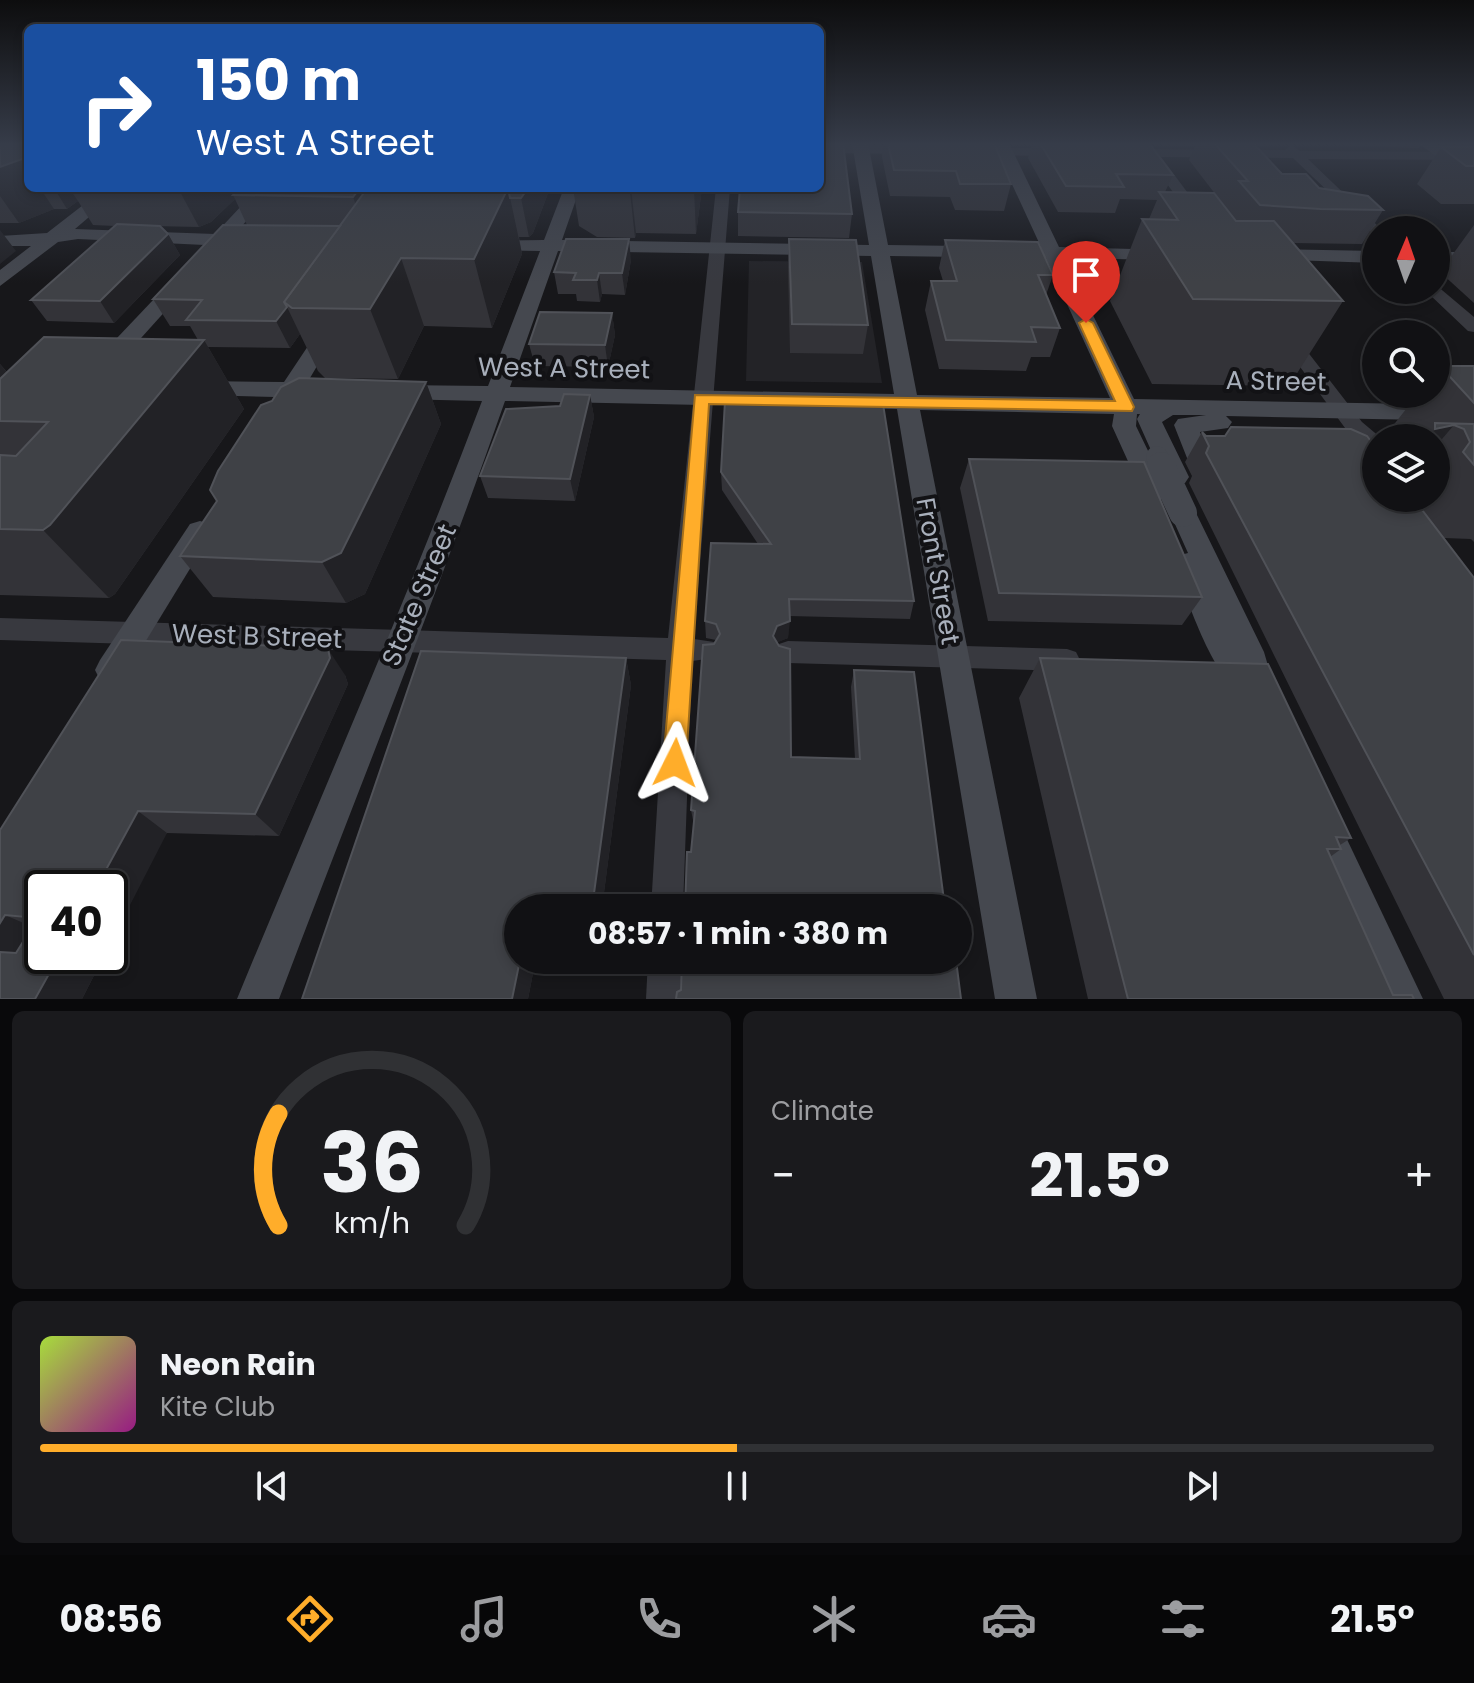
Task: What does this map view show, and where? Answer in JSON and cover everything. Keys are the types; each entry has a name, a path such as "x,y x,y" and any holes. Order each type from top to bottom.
{"main road":[{"name":"Front Street","path":"869,190 1016,999"},
{"path":"1023,190 1126,407 1142,427 1212,573 1249,652 1269,714 1219,665 1167,518 1124,426 1126,407"},
{"path":"0,280 110,192"},
{"path":"92,378 263,192"},
{"name":"State Street","path":"258,999 399,641 442,543 570,192"},
{"path":"0,230 45,231 54,238"},
{"path":"0,241 116,234 258,242"},
{"path":"468,245 1180,254"},
{"path":"1252,255 1362,257"},
{"path":"1450,258 1474,258"},
{"path":"269,424 336,317"},
{"path":"181,388 343,391"},
{"name":"West A Street","path":"372,397 413,404 468,394 498,394 1126,407"},
{"name":"A Street","path":"1126,407 1347,423 1474,413"},
{"path":"1167,408 1149,419 1177,480 1178,491 1167,518"},
{"path":"1198,457 1186,425 1347,423"},
{"path":"95,694 210,515"},
{"path":"1307,796 1402,999"}],"street":[{"path":"1178,190 1209,232"},
{"path":"1333,190 1362,218"},
{"path":"668,894 693,649 701,399 723,192"},
{"path":"1450,304 1474,327"},
{"path":"1274,320 1362,448"},
{"path":"1347,423 1362,431"},
{"name":"West B Street","path":"0,629 693,649"},
{"path":"788,652 1086,661"},
{"path":"663,999 664,974"}],"shaded area":[{"path":"749,261 862,262 882,383 746,381"}],"building":[{"path":"849,190 852,214 738,212 740,192"},
{"path":"1247,190 1329,190 1368,196 1383,210 1320,209 1260,205"},
{"path":"236,192 357,192 353,197 233,195"},
{"path":"365,192 506,192 474,259 401,258 370,309 292,308 284,302"},
{"path":"509,192 525,192 521,198 510,198"},
{"path":"1159,192 1214,193 1236,221 1274,221 1343,301 1193,299 1142,219 1178,220"},
{"path":"117,224 160,226 168,234 100,301 31,300"},
{"path":"223,225 340,226 284,302 287,307 276,321 186,320 202,300 153,299"},
{"path":"566,239 629,239 622,273 599,273 597,280 573,280 576,273 554,272"},
{"path":"789,239 856,240 868,325 792,324"},
{"path":"945,240 1038,242 1053,275 1038,275 1060,328 1031,327 1036,342 946,340 931,281 957,281"},
{"path":"540,312 612,313 605,345 529,344"},
{"path":"44,337 204,340 50,525 43,530 0,529 0,455 16,456 48,422 0,421 0,379"},
{"path":"1450,366 1474,366 1474,403 1450,377"},
{"path":"299,378 426,382 341,553 322,562 180,556 217,501 210,490 218,471 261,405 272,401 281,387"},
{"path":"564,394 590,395 570,479 480,476 506,409 560,406"},
{"path":"725,401 883,404 914,601 789,599 790,621 777,626 773,636 779,646 790,649 791,757 860,759 854,670 914,672 943,894 686,894 687,852 691,852 695,811 691,810 703,645 714,644 720,634 716,624 705,621 711,543 771,544 721,472"},
{"path":"1435,423 1474,424 1474,465 1463,452 1470,442 1464,429 1450,424"},
{"path":"1231,427 1351,429 1362,434 1362,512 1424,512 1474,578 1474,955 1206,453 1209,446 1202,432 1206,436 1225,436"},
{"path":"969,459 1144,462 1202,597 999,593"},
{"path":"121,640 304,647 314,644 328,649 330,658 255,814 138,811 106,870 24,870 24,917 5,915 0,923 0,830"},
{"path":"421,651 626,658 594,894 504,894 504,974 517,974 512,999 302,999"},
{"path":"1040,658 1268,664 1351,838 1336,837 1341,849 1327,849 1393,995 1412,995 1414,999 1128,999"},
{"path":"24,940 24,974 49,974 35,999 0,999 0,952 16,953"},
{"path":"682,974 958,974 961,999 676,999 677,992 681,990"}],"route":[{"path":"675,763 680,649 701,399 1126,407 1086,323"}]}
